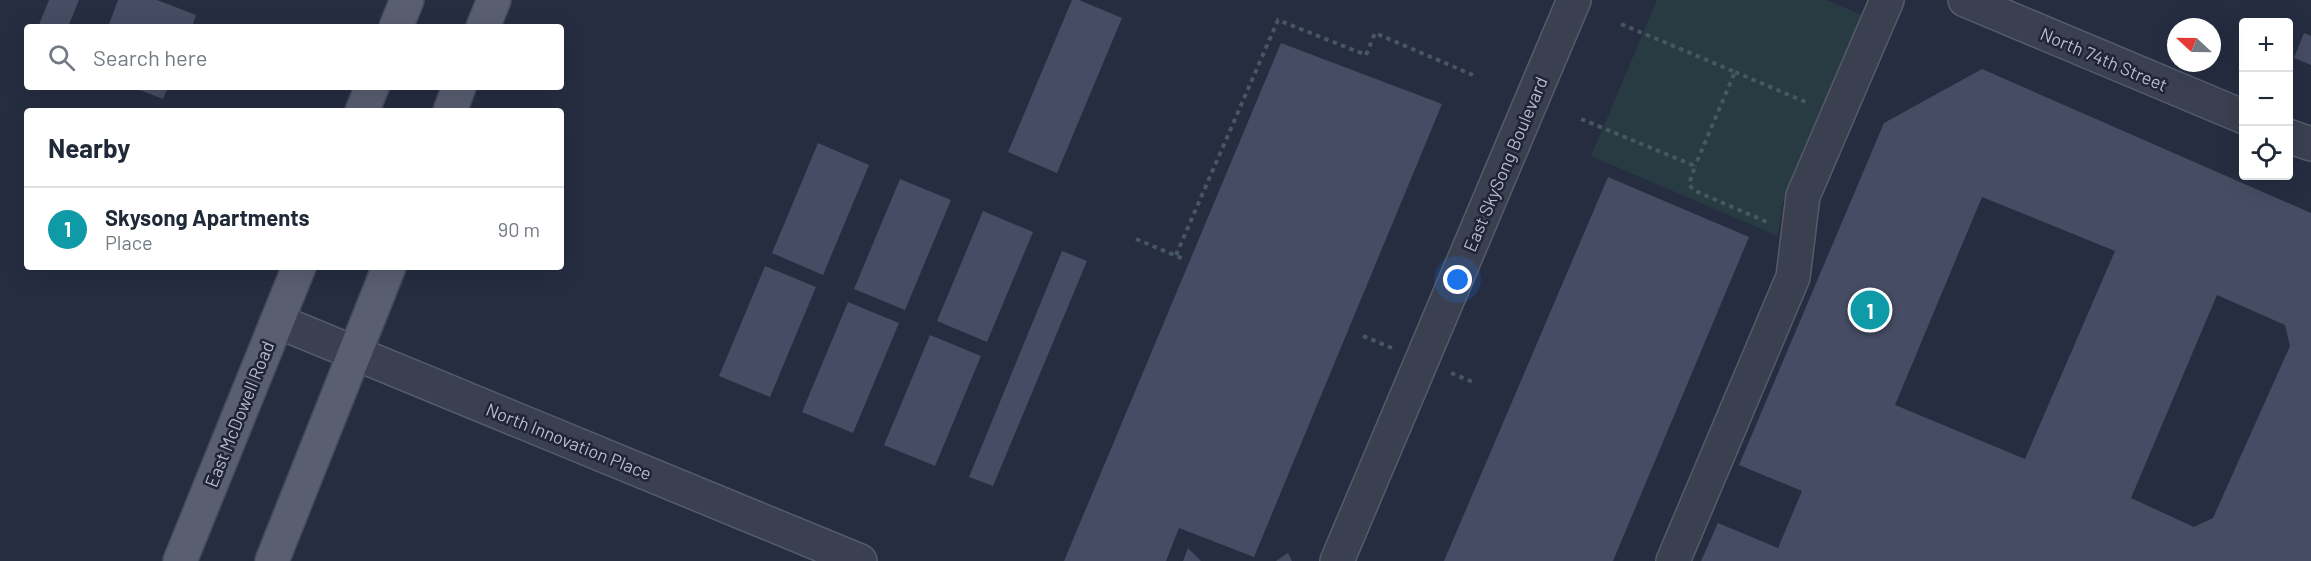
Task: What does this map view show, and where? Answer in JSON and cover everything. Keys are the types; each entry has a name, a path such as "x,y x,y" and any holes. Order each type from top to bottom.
{"main road":[{"path":"397,24 407,0"},
{"path":"484,24 494,0"},
{"path":"363,108 371,90"},
{"path":"451,108 458,90"},
{"name":"East McDowell Road","path":"180,561 298,270"},
{"path":"272,561 387,270"}],"street":[{"name":"East SkySong Boulevard","path":"1337,561 1574,0"},
{"path":"1673,561 1793,277 1803,196 1887,0"},
{"name":"North 74th Street","path":"1965,0 2239,115"},
{"path":"2293,137 2311,144"},
{"name":"North Innovation Place","path":"277,321 860,561"}],"path":[{"path":"1176,255 1278,21 1365,55 1375,33 1473,75"},
{"path":"1621,24 1838,115"},
{"path":"1735,72 1689,184 1696,192 1798,235"},
{"path":"1581,119 1695,166"},
{"path":"1136,239 1186,260"}],"shaded area":[{"path":"1657,0 1826,0 1862,15 1782,205 1778,236 1591,156"}],"building":[{"path":"49,0 79,0 69,24 39,24"},
{"path":"118,0 157,0 196,15 193,24 109,24"},
{"path":"1072,0 1079,0 1122,18 1057,173 1008,152"},
{"path":"2304,33 2311,36 2311,65 2294,58"},
{"path":"1281,43 1442,104 1254,557 1179,528 1166,561 1064,561"},
{"path":"1982,69 2311,213 2311,561 1701,561 1718,523 1778,548 1802,491 1739,465 1884,123","holes":["1982,197 2115,251 2025,459 1895,405","2217,295 2285,325 2290,346 2213,518 2194,527 2131,498"]},
{"path":"140,90 167,90 163,99"},
{"path":"818,143 869,165 823,275 772,253"},
{"path":"1608,177 1749,237 1613,561 1444,561"},
{"path":"900,179 951,200 905,310 854,289"},
{"path":"983,211 1033,232 987,342 937,321"},
{"path":"1062,251 1087,261 993,486 969,477"},
{"path":"765,266 816,287 770,397 719,376"},
{"path":"848,302 899,323 853,433 802,412"},
{"path":"930,335 981,356 935,466 884,445"},
{"path":"1188,548 1201,561 1183,561"},
{"path":"1288,553 1292,561 1276,561"}],"place":[{"name":"Skysong Apartments","path":"1870,310"}]}
